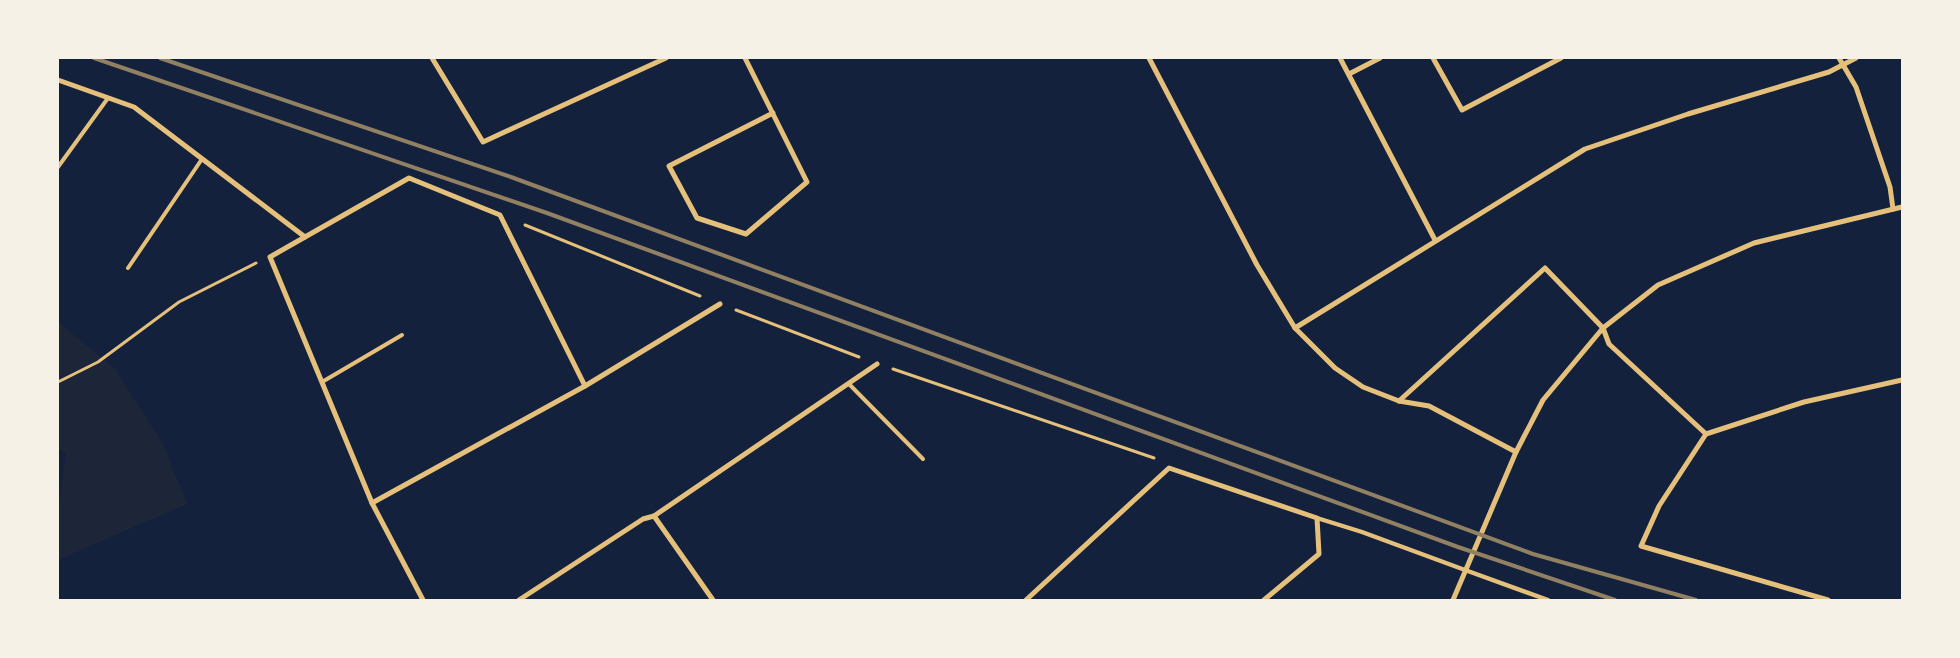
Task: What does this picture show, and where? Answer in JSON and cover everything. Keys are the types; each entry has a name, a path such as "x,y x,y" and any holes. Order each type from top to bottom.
{"street":[{"path":"432,58 483,142 666,58"},
{"path":"745,58 773,113 807,182 746,234 697,218 669,166 773,113"},
{"path":"1149,58 1257,266 1295,328 1335,368 1363,387 1399,402 1428,406 1516,452"},
{"path":"1340,58 1435,240"},
{"path":"1349,74 1380,58"},
{"path":"1433,58 1462,110 1561,58"},
{"path":"1839,58 1856,87 1890,187 1893,209"},
{"path":"1295,328 1585,149 1688,114 1830,72 1856,58"},
{"path":"58,80 134,107 304,237"},
{"path":"423,600 372,503 270,256 409,178 500,215 585,386"},
{"path":"1453,600 1516,452 1543,400 1603,328 1658,284 1754,243 1902,207"},
{"path":"1399,402 1545,268 1603,328 1609,344 1706,434"},
{"path":"372,503 585,386 720,304"},
{"path":"518,600 643,519 654,516 877,364"},
{"path":"1828,600 1641,546 1659,506 1706,434 1804,402 1902,380"},
{"path":"1026,600 1169,468 1316,518 1318,554 1264,600"},
{"path":"654,516 713,600"},
{"path":"1465,570 1548,600"}],"lane":[{"path":"58,167 108,98"},
{"path":"128,268 202,158"},
{"path":"322,382 402,335"},
{"path":"849,384 922,459"},
{"path":"1316,518 1362,532 1465,570"}],"path":[{"path":"500,215 720,304 877,364 1158,459 1169,468"},
{"path":"58,382 98,362 179,302 270,256"}],"shaded area":[{"path":"58,322 115,369 163,444 187,504 58,560 58,512 66,454 58,449"}],"railway":[{"path":"94,58 547,213 1458,547 1615,600"},
{"path":"160,58 511,177 1533,554 1696,600"}]}
